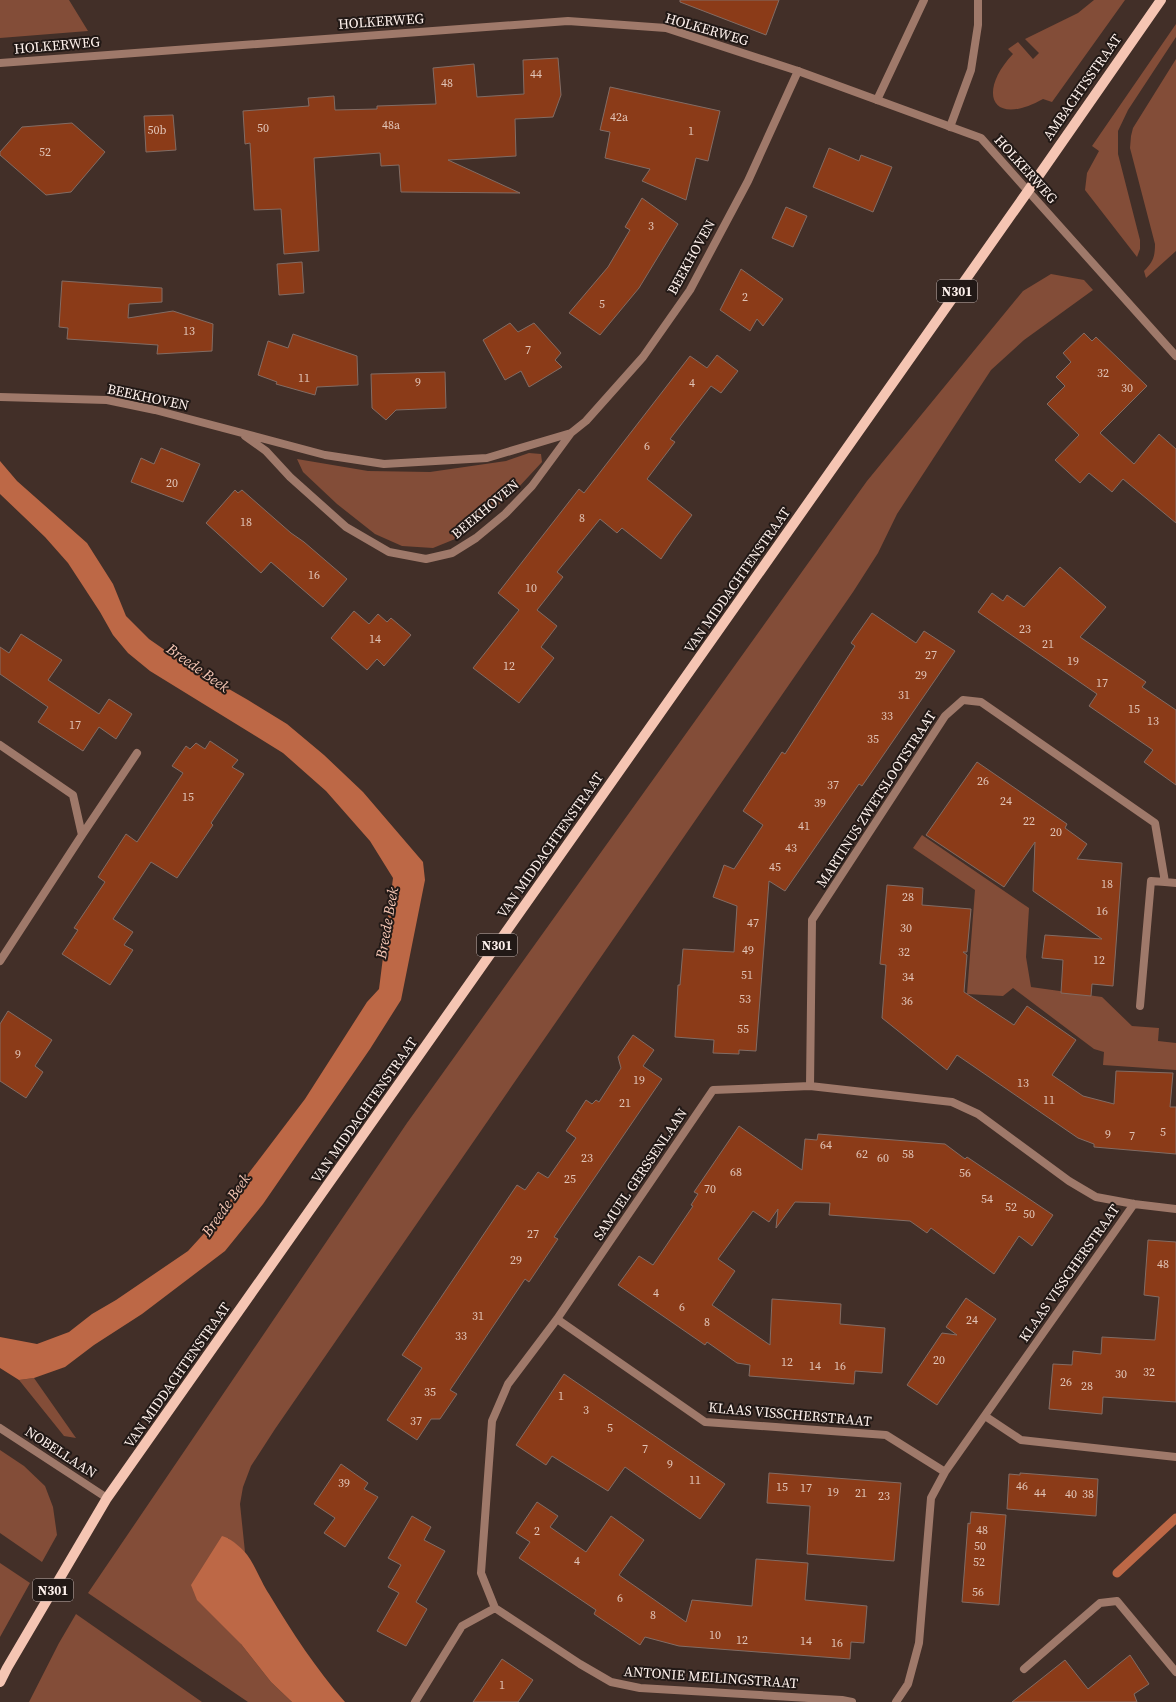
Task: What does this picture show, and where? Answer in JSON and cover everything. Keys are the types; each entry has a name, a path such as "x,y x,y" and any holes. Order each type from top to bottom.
{"main road":[{"name":"AMBACHTSSTRAAT","path":"1028,191 1073,124 1161,0"},
{"name":"VAN MIDDACHTENSTRAAT","path":"0,1682 107,1498 1028,191"}],"street":[{"path":"877,100 924,0"},
{"path":"950,127 971,70 978,25 978,0"},
{"name":"HOLKERWEG","path":"0,63 568,21 666,28 798,71 981,138 1176,356"},
{"name":"BEEKHOVEN","path":"241,433 266,451 290,477 346,527 389,552 426,559 452,553 476,538 505,514 532,486 571,432 586,421 643,357 690,290 748,181 798,71"},
{"name":"BEEKHOVEN","path":"0,397 107,400 155,410 325,455 384,464 487,458 571,432"},
{"name":"MARTINUS ZWETSLOOTSTRAAT","path":"810,1086 812,920 945,716 963,700 981,702 1155,823 1165,882"},
{"path":"0,745 74,795 82,836"},
{"path":"0,961 137,754"},
{"path":"1140,1006 1151,881 1176,883"},
{"name":"SAMUEL GERSSENLAAN","path":"495,1608 481,1573 492,1421 508,1384 557,1319 713,1090 810,1086 952,1102 978,1114 1069,1181 1096,1197 1134,1204 1176,1209"},
{"name":"KLAAS VISSCHERSTRAAT","path":"896,1702 908,1684 919,1643 931,1498 945,1472 1134,1204"},
{"name":"KLAAS VISSCHERSTRAAT","path":"557,1319 705,1422 886,1435 945,1472"},
{"path":"985,1416 1021,1440 1176,1457"},
{"name":"NOBELLAAN","path":"0,1428 107,1498"},
{"path":"1024,1669 1100,1603 1117,1601 1176,1672"},
{"path":"415,1702 462,1626 495,1608"},
{"name":"ANTONIE MEILINGSTRAAT","path":"495,1608 580,1664 612,1682 640,1688 842,1700 852,1702"}],"shaded area":[{"path":"0,0 69,0 88,31 0,38"},
{"path":"1094,0 1125,0 1052,102 1043,99 1025,107 1011,110 1001,108 995,102 993,93 995,81 1002,68 1013,54 1008,49 1018,42 1033,59 1039,53 1025,39 1078,13"},
{"path":"1176,24 1176,37 1128,110 1118,131 1118,154 1140,240 1140,249 1137,257 1085,190 1087,173 1099,151 1092,146"},
{"path":"1176,59 1176,251 1146,278 1144,271 1153,259 1155,244 1130,148 1131,136 1133,128"},
{"path":"1051,274 1084,280 1093,290 1024,340 991,370 897,514 878,553 853,592 275,1429 251,1466 243,1487 240,1504 245,1552 228,1538 241,1644 271,1682 292,1702 248,1702 88,1593 407,1123 867,481 1023,291"},
{"path":"529,453 541,454 542,462 516,490 460,537 433,548 402,546 375,534 337,504 303,472 297,459 368,471 430,472 506,461"},
{"path":"0,461 17,481 87,543 113,584 126,616 149,639 182,662 287,724 324,755 363,792 423,862 425,880 401,1000 370,1049 263,1204 225,1251 142,1314 94,1345 65,1367 34,1378 19,1380 0,1368 0,1337 37,1344 69,1332 92,1314 116,1300 188,1251 220,1216 245,1178 305,1099 367,1002 379,989 393,878 370,841 326,791 283,753 150,671 128,653 113,635 68,563 45,537 0,494"},
{"path":"922,835 1029,908 1026,957 1031,987 1102,997 1132,1026 1159,1028 1158,1041 1176,1043 1176,1070 1103,1065 1104,1052 1094,1049 1013,988 1003,996 967,994 975,890 913,848"},
{"path":"34,1378 76,1438 64,1436 19,1380"},
{"path":"0,1450 24,1466 45,1486 53,1507 57,1535 42,1562 0,1533"},
{"path":"222,1536 234,1542 248,1556 266,1589 296,1636 324,1677 345,1702 292,1702 271,1682 241,1644 197,1600 191,1585"},
{"path":"0,1563 30,1583 0,1637"},
{"path":"76,1614 202,1702 29,1702 59,1643"}],"building":[{"path":"680,0 779,0 766,35 680,2"},
{"path":"558,58 561,95 553,117 515,119 516,156 448,160 520,193 401,192 399,165 381,166 380,153 314,158 319,251 284,254 281,209 254,210 250,143 245,144 243,111 309,106 308,98 334,96 335,110 377,109 377,106 436,104 433,68 474,64 477,97 524,94 523,60"},
{"path":"610,87 720,111 708,161 696,158 686,200 642,181 650,169 605,158 610,132 600,130"},
{"path":"173,115 176,150 146,152 144,116"},
{"path":"72,123 105,152 71,192 46,195 0,155 0,152 22,127"},
{"path":"829,148 859,161 861,155 892,167 873,212 813,187"},
{"path":"642,198 678,224 639,288 600,335 569,313 608,267 630,230 625,227"},
{"path":"786,207 807,216 793,247 772,238"},
{"path":"302,262 304,293 279,295 277,264"},
{"path":"741,269 783,299 763,326 757,319 750,331 720,310"},
{"path":"62,281 162,288 162,302 129,304 128,318 173,311 213,324 212,351 157,354 158,345 67,339 68,328 59,327"},
{"path":"510,323 518,332 534,323 561,353 555,360 562,367 529,387 521,371 505,380 483,340"},
{"path":"1084,333 1092,341 1096,337 1147,386 1100,433 1134,464 1159,434 1176,449 1176,523 1123,479 1112,492 1089,473 1080,483 1055,460 1079,435 1047,404 1065,386 1056,377 1071,362 1063,353"},
{"path":"293,334 357,356 358,385 317,387 315,395 276,384 277,382 258,375 268,341 288,348"},
{"path":"717,355 738,371 721,393 711,386 670,439 675,442 647,479 692,515 661,559 622,528 617,533 600,519 557,572 563,577 537,610 557,626 541,647 554,658 519,703 473,668 519,610 498,593 579,489 584,493 690,356 707,368"},
{"path":"445,372 446,408 396,410 386,420 372,408 371,374"},
{"path":"161,448 200,464 183,502 131,482 141,458 154,464"},
{"path":"235,490 238,493 242,490 347,579 323,607 271,562 261,573 206,523"},
{"path":"1060,567 1106,607 1080,637 1146,682 1142,687 1176,710 1176,785 1144,762 1153,750 1089,706 1097,694 978,612 992,593 1003,601 1007,595 1024,607"},
{"path":"354,611 369,624 378,614 387,622 391,618 411,635 384,666 377,659 367,670 331,638"},
{"path":"872,613 916,643 924,631 955,651 862,786 859,784 785,891 769,881 756,1051 739,1050 739,1054 713,1053 714,1040 675,1037 678,985 680,985 683,949 734,952 737,906 713,897 724,865 734,869 763,825 743,811 782,752 785,754 855,646 851,643"},
{"path":"21,634 62,660 48,680 99,714 109,699 132,714 116,739 99,727 83,751 38,722 48,707 0,674 0,647 9,653"},
{"path":"210,741 238,760 232,767 244,774 211,823 213,825 177,878 151,862 113,919 133,932 124,945 133,950 110,985 62,954 78,930 74,928 105,882 98,877 126,834 137,842 183,773 172,766 186,746 190,749 196,743 205,749"},
{"path":"977,762 1067,824 1065,828 1087,844 1077,859 1122,863 1113,986 1092,984 1091,996 1061,993 1063,960 1042,958 1045,935 1102,939 1033,891 1035,842 1004,887 926,835"},
{"path":"887,885 923,888 922,905 971,909 967,952 963,952 967,955 964,992 1014,1025 1027,1006 1076,1040 1052,1075 1083,1096 1114,1104 1116,1071 1173,1073 1170,1107 1176,1107 1176,1154 1094,1147 1094,1144 1078,1138 957,1055 947,1070 882,1018 886,965 880,964"},
{"path":"8,1011 52,1040 35,1066 43,1072 26,1098 0,1081 0,1024"},
{"path":"633,1035 654,1050 643,1066 662,1079 554,1237 558,1239 529,1282 525,1279 450,1390 457,1394 440,1419 431,1419 417,1440 387,1420 422,1368 402,1355 517,1185 525,1190 538,1172 548,1178 576,1138 566,1131 586,1100 592,1104 596,1100 599,1102 621,1068 618,1057"},
{"path":"739,1126 802,1170 805,1139 817,1140 818,1134 945,1144 965,1159 967,1157 1053,1215 1032,1246 1019,1236 994,1274 931,1228 927,1233 910,1221 829,1215 830,1203 795,1202 776,1228 778,1209 769,1222 753,1211 718,1259 735,1271 712,1305 770,1345 772,1299 841,1304 840,1324 885,1328 882,1373 855,1371 854,1384 749,1376 750,1365 737,1363 707,1342 705,1345 618,1285 639,1256 653,1265 693,1206 691,1205 698,1194 694,1192"},
{"path":"1148,1240 1176,1242 1176,1402 1103,1397 1102,1414 1049,1409 1053,1364 1072,1365 1073,1351 1101,1354 1102,1337 1155,1340 1159,1297 1144,1295"},
{"path":"966,1298 996,1319 937,1405 907,1385 942,1333 957,1335 946,1327"},
{"path":"564,1374 725,1484 700,1519 625,1467 608,1491 552,1456 546,1465 516,1445"},
{"path":"341,1464 368,1483 364,1489 378,1497 345,1547 324,1533 335,1518 314,1504"},
{"path":"769,1473 901,1483 894,1561 807,1554 810,1506 767,1503"},
{"path":"1020,1473 1098,1479 1096,1516 1007,1509 1009,1474 1020,1475"},
{"path":"537,1502 558,1516 550,1527 586,1552 611,1516 644,1540 619,1575 686,1622 692,1600 752,1606 756,1559 808,1563 805,1600 867,1606 864,1643 851,1642 850,1659 679,1646 645,1637 640,1645 594,1614 596,1610 519,1558 530,1542 516,1533"},
{"path":"971,1512 1006,1515 999,1605 962,1602 968,1523 970,1524"},
{"path":"412,1516 431,1527 424,1540 445,1551 416,1602 427,1609 406,1646 377,1631 399,1593 388,1587 401,1565 388,1558"},
{"path":"1130,1655 1149,1684 1134,1694 1137,1702 1012,1702 1065,1660 1088,1689"},
{"path":"502,1659 533,1680 518,1702 473,1702"}],"waterway":[{"path":"1117,1573 1176,1518"}],"water label":[{"name":"Breede Beek","path":"198,668"},
{"name":"Breede Beek","path":"387,923"},
{"name":"Breede Beek","path":"226,1205"}]}
